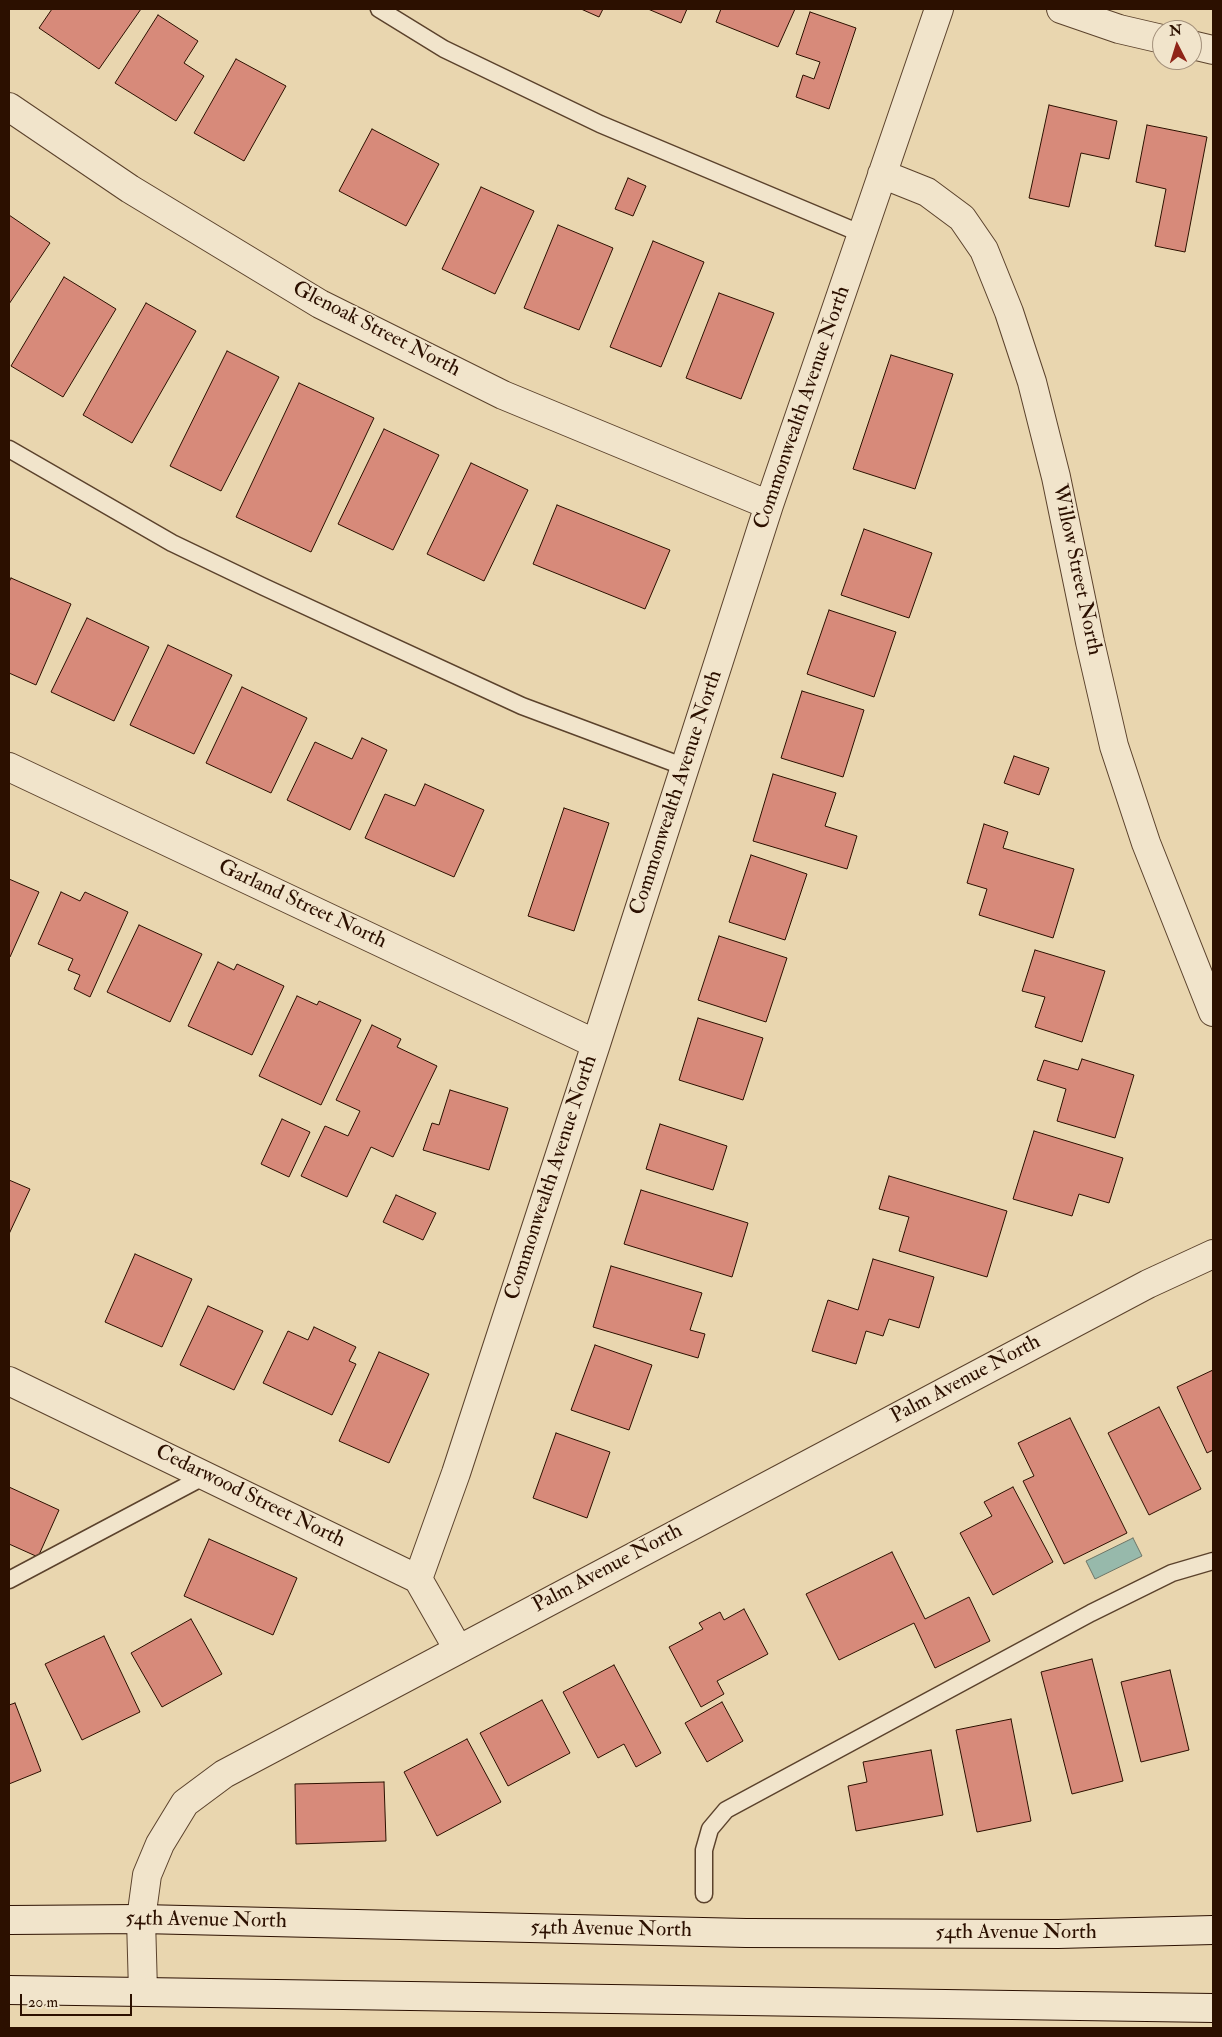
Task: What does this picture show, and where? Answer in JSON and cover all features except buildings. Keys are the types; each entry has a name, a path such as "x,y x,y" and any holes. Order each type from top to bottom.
{"street":[{"name":"Commonwealth Avenue North","path":"418,1579 456,1473 686,767 769,505 939,9"},
{"path":"1061,9 1119,29 1152,37"},
{"name":"Glenoak Street North","path":"9,107 130,189 320,304 503,395 769,505"},
{"name":"Willow Street North","path":"882,174 927,192 962,218 984,250 1010,312 1032,382 1056,477 1090,642 1114,746 1146,843 1213,1012"},
{"name":"Garland Street North","path":"9,767 596,1044"},
{"name":"Palm Avenue North","path":"143,1991 141,1919 147,1875 160,1844 185,1803 224,1774 1148,1284 1213,1254"},
{"name":"Cedarwood Street North","path":"9,1381 418,1579"},
{"path":"418,1579 458,1649"},
{"name":"54th Avenue North","path":"9,1920 141,1919 756,1933 1058,1934 1213,1930"},
{"path":"9,1990 1213,2008"}],"lane":[{"path":"379,9 444,49 600,124 862,234"},
{"path":"9,449 172,543 264,587 522,706 686,767"},
{"path":"9,1580 205,1476"},
{"path":"704,1894 704,1850 710,1829 726,1810 1091,1613 1172,1573 1213,1561"}],"shaded area":[{"path":"1133,1538 1142,1556 1095,1579 1086,1561"}]}
